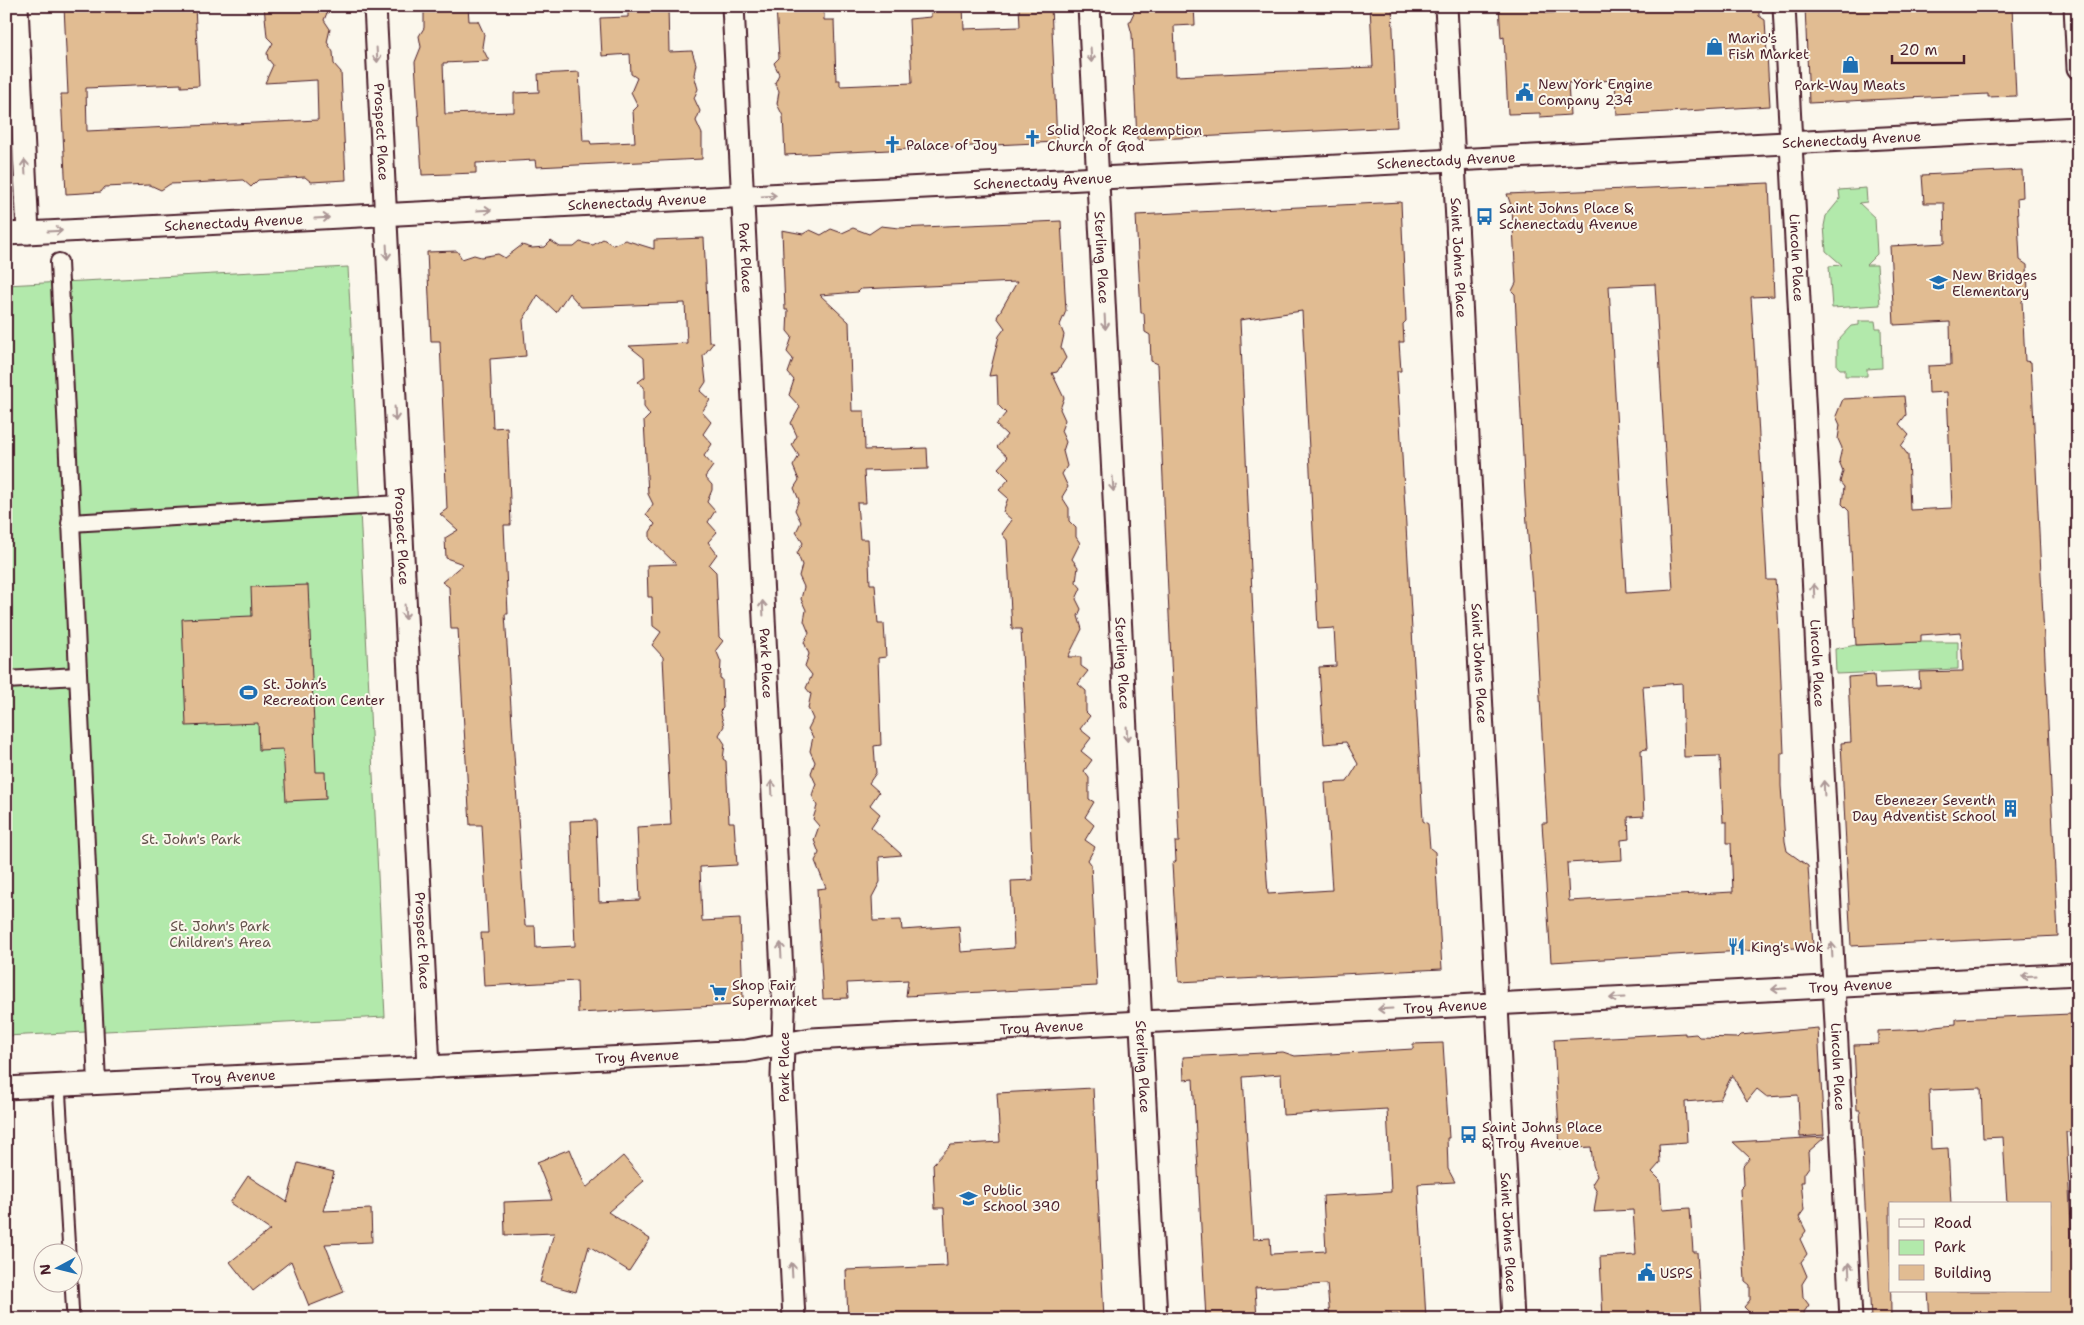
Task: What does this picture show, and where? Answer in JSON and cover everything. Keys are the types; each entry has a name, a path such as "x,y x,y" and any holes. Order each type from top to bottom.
{"street":[{"path":"17,6 28,233"},
{"name":"Prospect Place","path":"375,6 429,1067"},
{"name":"Park Place","path":"733,6 784,1012 783,1087 794,1319"},
{"name":"Sterling Place","path":"1089,6 1156,1319"},
{"name":"Saint Johns Place","path":"1446,6 1513,1319"},
{"name":"Lincoln Place","path":"1784,6 1851,1319"},
{"path":"2075,6 2078,68"},
{"name":"Schenectady Avenue","path":"6,234 2078,128"},
{"path":"58,262 97,1083"},
{"path":"70,523 400,504"},
{"path":"6,680 78,676"},
{"name":"Troy Avenue","path":"6,1088 746,1051 812,1039 2078,974"}],"lane":[{"path":"59,1085 68,1242"},
{"path":"72,1292 73,1319"}],"green space":[{"path":"1866,188 1867,202 1859,203 1875,218 1877,254 1866,265 1877,265 1880,305 1832,308 1829,266 1842,265 1826,251 1824,226 1826,216 1840,199 1839,190"},
{"name":"St. John's Park","path":"348,267 385,1017 6,1036 6,285"},
{"path":"1859,321 1875,321 1876,328 1881,328 1882,368 1867,369 1867,376 1845,376 1845,369 1840,369 1837,366 1837,341 1851,326 1859,325"},
{"path":"1958,642 1958,669 1836,674 1835,649 1856,645"}],"building":[{"path":"64,6 195,6 199,86 181,87 181,84 86,88 87,131 318,120 317,80 265,83 273,65 268,59 267,53 273,43 267,37 264,6 330,6 324,20 330,29 327,42 333,52 334,64 341,72 346,180 311,182 305,177 258,180 251,187 243,180 170,184 161,190 150,185 105,187 101,192 66,194 61,94 68,94"},
{"path":"424,6 468,6 469,21 478,21 484,34 482,47 489,61 443,63 445,114 514,112 514,93 539,92 538,74 579,72 583,141 590,141 591,144 635,142 633,111 638,106 631,92 637,78 631,74 630,54 602,56 600,18 628,17 628,6 668,6 669,52 692,51 696,64 694,75 698,89 694,98 700,111 696,121 702,134 702,159 536,167 535,160 476,163 476,173 422,175 415,62 421,47 419,36 424,28"},
{"path":"776,6 824,6 824,20 834,20 836,80 840,80 840,86 912,83 909,19 931,17 931,6 963,6 964,29 1020,27 1019,6 1051,6 1057,142 785,155 783,116 777,104 779,91 775,83 779,74 774,63 779,58"},
{"path":"1137,6 1194,6 1195,25 1174,26 1176,76 1373,67 1370,6 1392,6 1397,127 1137,140 1132,34 1129,23"},
{"path":"1499,6 1545,6 1546,13 1612,10 1611,6 1657,6 1657,9 1759,6 1759,16 1765,20 1770,106 1617,115 1615,80 1568,83 1570,115 1540,117 1540,113 1508,114 1504,37 1501,38"},
{"path":"1805,6 2012,6 2016,96 1988,97 1988,94 1809,103"},
{"path":"2022,170 2023,197 2017,198 2020,260 2027,265 2028,294 2022,301 2025,361 2031,362 2058,936 1851,946 1841,743 1851,742 1848,677 1874,675 1875,689 1920,687 1919,672 1963,671 1961,632 1921,635 1921,642 1856,645 1849,511 1842,504 1844,487 1840,482 1843,471 1839,461 1842,448 1838,439 1840,425 1836,416 1843,399 1904,396 1906,415 1899,424 1909,435 1901,446 1908,455 1910,510 1952,508 1947,392 1929,393 1928,366 1951,365 1950,322 1894,325 1890,246 1945,243 1944,203 1924,203 1922,175"},
{"path":"1769,183 1774,296 1751,297 1767,580 1775,580 1778,613 1784,753 1781,753 1781,786 1785,841 1787,851 1808,866 1813,947 1551,962 1542,823 1547,823 1534,590 1532,590 1525,496 1515,294 1512,291 1516,283 1512,208 1507,194","holes":["1655,284 1673,590 1626,593 1609,286","1682,683 1684,757 1720,756 1723,822 1727,822 1727,843 1731,843 1733,892 1569,901 1567,863 1622,860 1621,840 1629,839 1628,817 1644,816 1641,750 1647,749 1643,686"]},
{"path":"1401,202 1406,321 1403,324 1404,342 1399,342 1401,371 1397,371 1423,821 1428,824 1430,848 1435,852 1442,969 1179,982 1172,864 1176,861 1175,842 1179,842 1158,364 1151,361 1150,335 1145,332 1144,313 1141,313 1136,215","holes":["1302,311 1318,629 1334,628 1335,646 1336,666 1319,667 1324,744 1346,742 1358,764 1347,782 1325,783 1332,890 1268,894 1260,776 1240,320"]},
{"path":"1061,221 1066,311 1060,325 1064,335 1061,348 1066,358 1057,372 1052,373 1064,398 1060,409 1065,420 1061,431 1066,442 1063,451 1067,466 1062,474 1068,487 1062,497 1069,508 1069,521 1076,528 1076,537 1080,543 1072,559 1078,567 1076,582 1081,588 1076,599 1081,609 1078,616 1082,629 1068,657 1081,657 1081,666 1088,671 1078,684 1086,691 1086,712 1090,716 1080,729 1091,738 1081,751 1092,760 1084,771 1089,778 1089,799 1094,802 1085,817 1094,825 1085,840 1095,847 1088,860 1091,864 1097,986 906,996 908,980 847,983 848,998 823,999 817,889 826,888 815,861 819,853 814,840 819,826 813,819 817,806 812,795 816,784 811,773 815,762 810,751 813,737 808,729 813,719 808,708 811,694 806,688 812,675 805,666 809,654 804,642 809,633 804,621 806,610 801,599 804,587 799,576 802,565 797,553 803,543 796,532 801,522 795,510 799,500 794,488 799,480 793,466 799,456 792,445 797,436 791,423 800,407 789,395 794,380 788,373 793,359 787,352 792,337 787,331 788,310 785,310 782,230 803,234 810,230 821,235 831,229 842,233 853,228 869,234 881,226 899,228","holes":["1017,282 997,317 1005,328 999,336 989,376 997,375 998,405 1006,413 996,425 1007,435 997,447 1008,457 998,468 1009,479 999,490 1008,498 1003,512 1012,520 1002,534 1007,540 1012,629 1021,629 1033,880 1011,881 1014,948 961,952 959,926 902,930 901,920 873,921 872,897 880,882 879,857 902,855 871,827 880,814 870,805 879,792 869,783 876,773 874,746 881,745 878,658 886,657 884,624 878,624 875,584 870,584 868,539 860,539 857,503 866,503 864,471 928,469 927,448 865,450 864,411 852,411 849,322 820,295 858,292 861,289"]},
{"path":"704,238 709,342 714,342 703,356 706,382 700,391 710,400 702,412 711,422 703,434 712,444 704,456 713,466 705,477 712,485 707,502 715,511 708,522 717,532 708,542 717,554 709,565 716,572 719,637 723,641 716,650 721,662 720,678 722,679 723,708 720,711 724,726 719,735 725,744 723,759 726,761 729,822 734,822 737,865 700,867 702,921 740,919 743,998 737,1005 578,1013 577,981 484,986 481,933 488,933 482,825 470,825 458,629 451,629 449,587 442,582 463,564 446,558 445,538 458,530 440,514 447,509 440,341 431,341 427,252 457,251 462,259 474,255 481,257 498,254 505,258 522,245 532,248 545,247 551,241 560,247 574,247 580,242 593,245 603,239 613,245 625,240 654,249 654,240","holes":["569,293 581,307 685,303 687,343 629,346 644,358 645,377 638,382 644,387 644,407 650,415 644,421 648,494 653,504 646,515 655,524 650,532 650,539 676,564 647,565 648,597 652,597 653,626 661,632 652,645 663,657 671,825 637,827 640,900 599,902 596,820 570,821 575,946 536,948 535,926 525,926 505,614 508,614 504,525 511,525 507,427 493,428 490,359 526,356 523,320 538,295 556,312"]},
{"name":"St. John’s Recreation Center","path":"308,585 316,772 325,772 326,799 286,801 283,749 259,750 258,723 186,726 182,619 252,616 251,587"},
{"path":"2071,1014 2076,1132 2066,1132 2072,1243 2075,1243 2078,1319 1930,1319 1928,1292 2052,1292 2052,1202 2007,1202 2003,1137 1983,1138 1981,1088 1929,1090 1931,1149 1948,1148 1951,1202 1889,1202 1889,1292 1891,1292 1891,1319 1871,1319 1860,1110 1857,1110 1854,1045 1878,1044 1878,1031 1925,1029 1956,1024 1956,1019"},
{"path":"1818,1028 1824,1135 1800,1137 1798,1095 1767,1097 1757,1089 1747,1101 1732,1075 1720,1099 1685,1102 1687,1142 1659,1144 1660,1163 1652,1172 1660,1180 1662,1210 1690,1208 1693,1252 1697,1252 1701,1317 1603,1319 1600,1257 1636,1255 1633,1210 1594,1212 1597,1192 1592,1184 1597,1176 1593,1165 1591,1147 1560,1149 1554,1040 1685,1033 1685,1035 1696,1034 1699,1037 1737,1038 1740,1035"},
{"path":"1443,1043 1449,1138 1447,1138 1448,1169 1455,1182 1418,1184 1426,1318 1398,1319 1398,1314 1330,1318 1327,1284 1255,1288 1257,1319 1206,1319 1193,1079 1184,1080 1183,1057 1283,1052 1295,1056 1413,1049 1413,1044","holes":["1281,1074 1283,1115 1387,1109 1391,1192 1323,1196 1326,1251 1271,1254 1270,1238 1253,1239 1243,1077"]},
{"path":"1093,1088 1104,1319 848,1319 846,1270 947,1266 944,1208 935,1208 933,1164 951,1145 1000,1142 997,1093"},
{"path":"1825,1137 1808,1152 1809,1167 1804,1174 1804,1182 1801,1182 1804,1210 1799,1217 1806,1231 1800,1239 1807,1254 1801,1262 1807,1276 1802,1284 1803,1297 1809,1305 1804,1312 1804,1319 1751,1319 1751,1314 1744,1307 1750,1300 1750,1285 1745,1281 1740,1189 1744,1185 1743,1166 1750,1158 1733,1142"},
{"path":"570,1149 586,1188 623,1156 644,1181 608,1212 650,1239 629,1271 589,1246 576,1292 540,1282 554,1233 505,1235 504,1202 552,1200 537,1162"},
{"path":"298,1163 334,1172 323,1211 371,1209 372,1242 325,1244 344,1292 309,1306 291,1261 253,1291 230,1262 270,1230 230,1203 248,1176 287,1202"}],"place":[{"name":"Mario's Fish Market","path":"1714,46"},
{"name":"Park-Way Meats","path":"1850,65"},
{"name":"New York Engine Company 234","path":"1524,92"},
{"name":"Solid Rock Redemption Church of God","path":"1033,138"},
{"name":"Palace of Joy","path":"892,145"},
{"name":"Saint Johns Place & Schenectady Avenue","path":"1485,216"},
{"name":"New Bridges Elementary","path":"1938,283"},
{"name":"St. John’s Recreation Center","path":"249,692"},
{"name":"Ebenezer Seventh Day Adventist School","path":"2010,808"},
{"name":"King's Wok","path":"1737,947"},
{"name":"Shop Fair Supermarket","path":"718,993"},
{"name":"Saint Johns Place & Troy Avenue","path":"1468,1135"},
{"name":"Public School 390","path":"969,1198"},
{"name":"USPS","path":"1646,1273"}],"park label":[{"name":"St. John's Park Children's Area","path":"220,934"}]}
